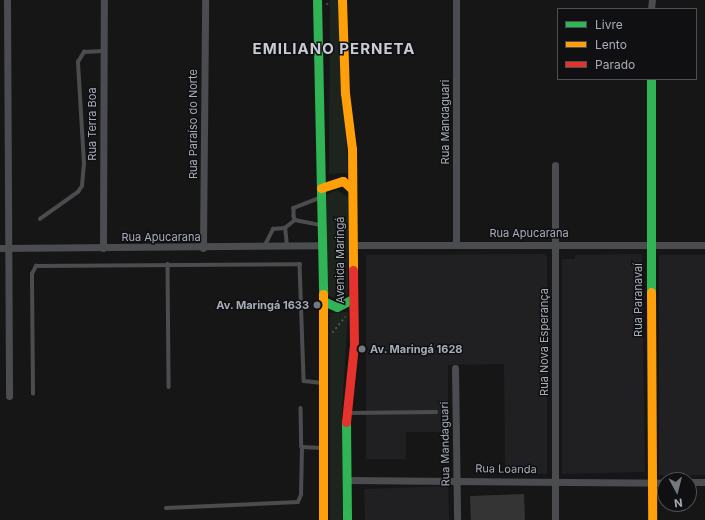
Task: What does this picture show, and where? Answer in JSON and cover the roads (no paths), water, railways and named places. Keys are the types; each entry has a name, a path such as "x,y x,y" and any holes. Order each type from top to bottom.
{"main road":[{"name":"Avenida Maringá","path":"317,0 324,383 323,520"},
{"name":"Avenida Maringá","path":"342,0 352,189 354,345 346,413 347,520"},
{"name":"Rua Paranavaí","path":"651,80 650,245 652,520"},
{"path":"321,188 337,181 343,181 352,189"},
{"path":"323,301 340,307 353,299"}],"street":[{"path":"7,0 9,396"},
{"name":"Rua Terra Boa","path":"103,248 104,0"},
{"name":"Rua Paraíso do Norte","path":"203,248 204,0"},
{"name":"Rua Mandaguari","path":"456,0 456,244"},
{"name":"Rua Nova Esperança","path":"555,165 555,520"},
{"name":"Rua Apucarana","path":"0,248 203,248 321,245"},
{"name":"Rua Apucarana","path":"352,245 705,245"},
{"name":"Rua Mandaguari","path":"455,368 457,520"},
{"name":"Rua Loanda","path":"347,480 657,483"}],"lane":[{"path":"40,219 78,192 82,186 84,164 78,62 84,52 104,50"},
{"path":"295,220 294,208 321,199"},
{"path":"295,220 321,226"},
{"path":"264,247 273,229 285,228 295,220"},
{"path":"285,228 288,246"},
{"path":"168,264 169,387"},
{"path":"33,394 32,274 36,266 300,264 304,381 324,383"},
{"path":"166,508 298,502 301,495 301,408"},
{"path":"346,413 436,412"},
{"path":"302,447 323,448"}],"place":[{"name":"Av. Maringá 1633","path":"317,305"},
{"name":"Av. Maringá 1628","path":"362,349"}],"district":[{"name":"EMILIANO PERNETA","path":"334,49"}]}
